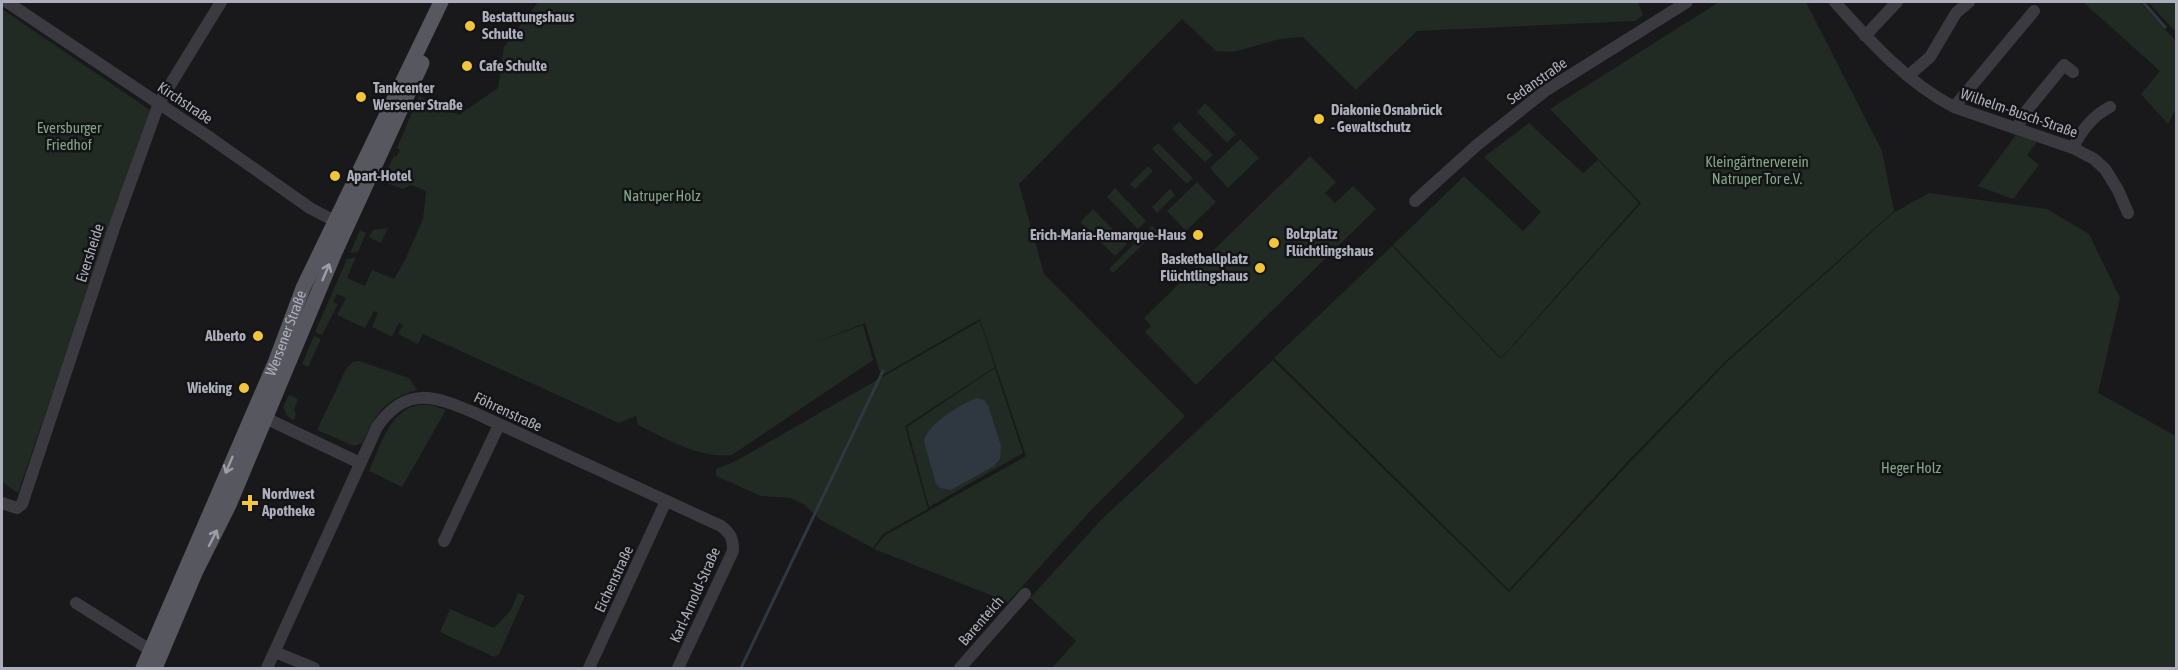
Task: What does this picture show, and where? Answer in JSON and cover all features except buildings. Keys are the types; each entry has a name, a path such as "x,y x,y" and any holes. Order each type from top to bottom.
{"main road":[{"name":"Wersener Straße","path":"143,669 155,659 243,432 260,415 340,224 441,2"},
{"name":"Wersener Straße","path":"340,224 453,2"}],"street":[{"name":"Kirchstraße","path":"7,2 159,103 310,208 340,224"},
{"name":"Eversheide","path":"2,503 17,508 22,504 114,228 159,103 221,2"},
{"name":"Sedanstraße","path":"1415,201 1476,145 1545,91 1687,2"},
{"name":"Wilhelm-Busch-Straße","path":"1835,2 1865,36 1908,76 1936,98 1954,107 2073,148 2094,159 2105,169 2128,213"},
{"path":"1865,36 1897,2"},
{"path":"1908,76 1930,57 1956,13 1969,2"},
{"path":"1954,107 2034,11"},
{"path":"2017,129 2023,116 2064,65 2073,72"},
{"path":"2073,148 2099,112 2110,106"},
{"name":"Föhrenstraße","path":"267,669 377,427 385,415 396,406 417,398 440,399 666,501"},
{"path":"260,415 360,463"},
{"path":"444,541 499,425"},
{"name":"Eichenstraße","path":"589,669 666,501"},
{"name":"Karl-Arnold-Straße","path":"666,501 721,526 729,532 733,540 733,551 678,669"},
{"name":"Barenteich","path":"960,669 1025,594"},
{"path":"76,603 155,659"},
{"path":"275,652 314,669"}],"green space":[{"name":"Natruper Holz","path":"538,2 1638,2 1643,15 1635,21 1417,31 1356,90 1303,37 1280,39 1233,52 1216,51 1182,19 1019,184 1044,274 1185,416 1092,509 1008,602 874,549 884,536 1026,456 980,319 881,376 865,323 809,345 863,325 873,360 732,455 708,454 672,442 638,425 636,416 619,423 423,334 418,344 398,334 403,325 399,323 392,337 372,327 378,313 374,311 365,328 337,315 346,298 337,294 333,302 338,304 322,335 315,332 347,259 356,257 347,278 365,286 372,270 394,279 405,260 423,219 426,191 411,185 403,189 381,181 394,156 396,157 400,150 397,148 419,96 459,115 498,88 504,47"},
{"name":"Kleingärtnerverein Natruper Tor e.V.","path":"1719,2 1805,2 1807,4 1882,151 1894,211 1727,360 1631,458 1509,590 1274,358 1392,246 1501,359 1641,203 1550,109"},
{"path":"2083,2 2140,2 2176,41 2176,109 2168,124 2141,94 2160,71"},
{"path":"2148,2 2176,2 2176,32"},
{"name":"Eversburger Friedhof","path":"2,9 150,110 18,493 2,482"},
{"path":"1205,103 1236,134 1227,143 1197,112"},
{"path":"1179,122 1213,155 1205,162 1172,129"},
{"path":"1529,123 1583,173 1598,160 1639,203 1501,358 1393,245 1464,176 1523,231 1541,212 1484,157"},
{"path":"2016,135 2037,142 2027,155 2039,165 2013,199 1978,186"},
{"path":"1240,139 1259,158 1228,188 1210,168"},
{"path":"1158,143 1193,178 1187,184 1152,149"},
{"path":"1310,156 1336,182 1325,193 1335,203 1353,186 1376,209 1196,385 1145,332 1151,326 1144,318"},
{"path":"1148,166 1153,171 1135,189 1130,184"},
{"path":"1197,182 1216,202 1186,231 1167,211"},
{"path":"1115,188 1146,221 1138,229 1107,197"},
{"path":"1170,189 1175,195 1157,213 1152,207"},
{"name":"Heger Holz","path":"1929,193 2047,209 2089,234 2120,298 2098,393 2176,436 2176,668 1052,668 1076,641 1030,598 1102,519 1273,360 1509,592 1727,362 1893,213"},
{"path":"1093,209 1127,244 1115,256 1080,222"},
{"path":"1152,226 1157,231 1113,273 1109,269"},
{"path":"388,228 381,243 369,237 373,230"},
{"path":"360,230 366,233 358,252 350,253"},
{"path":"980,321 995,367 905,426 928,509 883,534 873,548 819,519 805,505 790,498 761,496 716,476 716,469 736,461"},
{"path":"314,336 321,339 308,367 302,364"},
{"path":"359,361 409,378 417,390 396,398 382,409 362,443 354,446 317,430 346,369 353,362"},
{"path":"995,368 1023,453 929,507 907,427"},
{"path":"289,395 298,399 294,410 296,414 294,420 287,416 283,407"},
{"path":"418,405 431,405 446,410 402,487 369,471 393,422 400,414"},
{"path":"518,593 525,596 499,654 494,657 440,632 450,609 494,628 511,610"}],"shaded area":[{"path":"977,398 984,400 988,405 1001,446 1000,459 994,466 951,490 940,488 936,484 924,442 926,435 945,416"}],"waterway":[{"path":"2143,2 2165,27"},
{"path":"741,668 883,371"}],"place":[{"name":"Bestattungshaus Schulte","path":"470,26"},
{"name":"Cafe Schulte","path":"467,66"},
{"name":"Tankcenter Wersener Straße","path":"361,97"},
{"name":"Diakonie Osnabrück - Gewaltschutz","path":"1319,119"},
{"name":"Apart-Hotel","path":"335,176"},
{"name":"Erich-Maria-Remarque-Haus","path":"1198,235"},
{"name":"Bolzplatz Flüchtlingshaus","path":"1274,243"},
{"name":"Basketballplatz Flüchtlingshaus","path":"1260,268"},
{"name":"Alberto","path":"258,336"},
{"name":"Wieking","path":"244,388"},
{"name":"Nordwest Apotheke","path":"250,503"}]}
